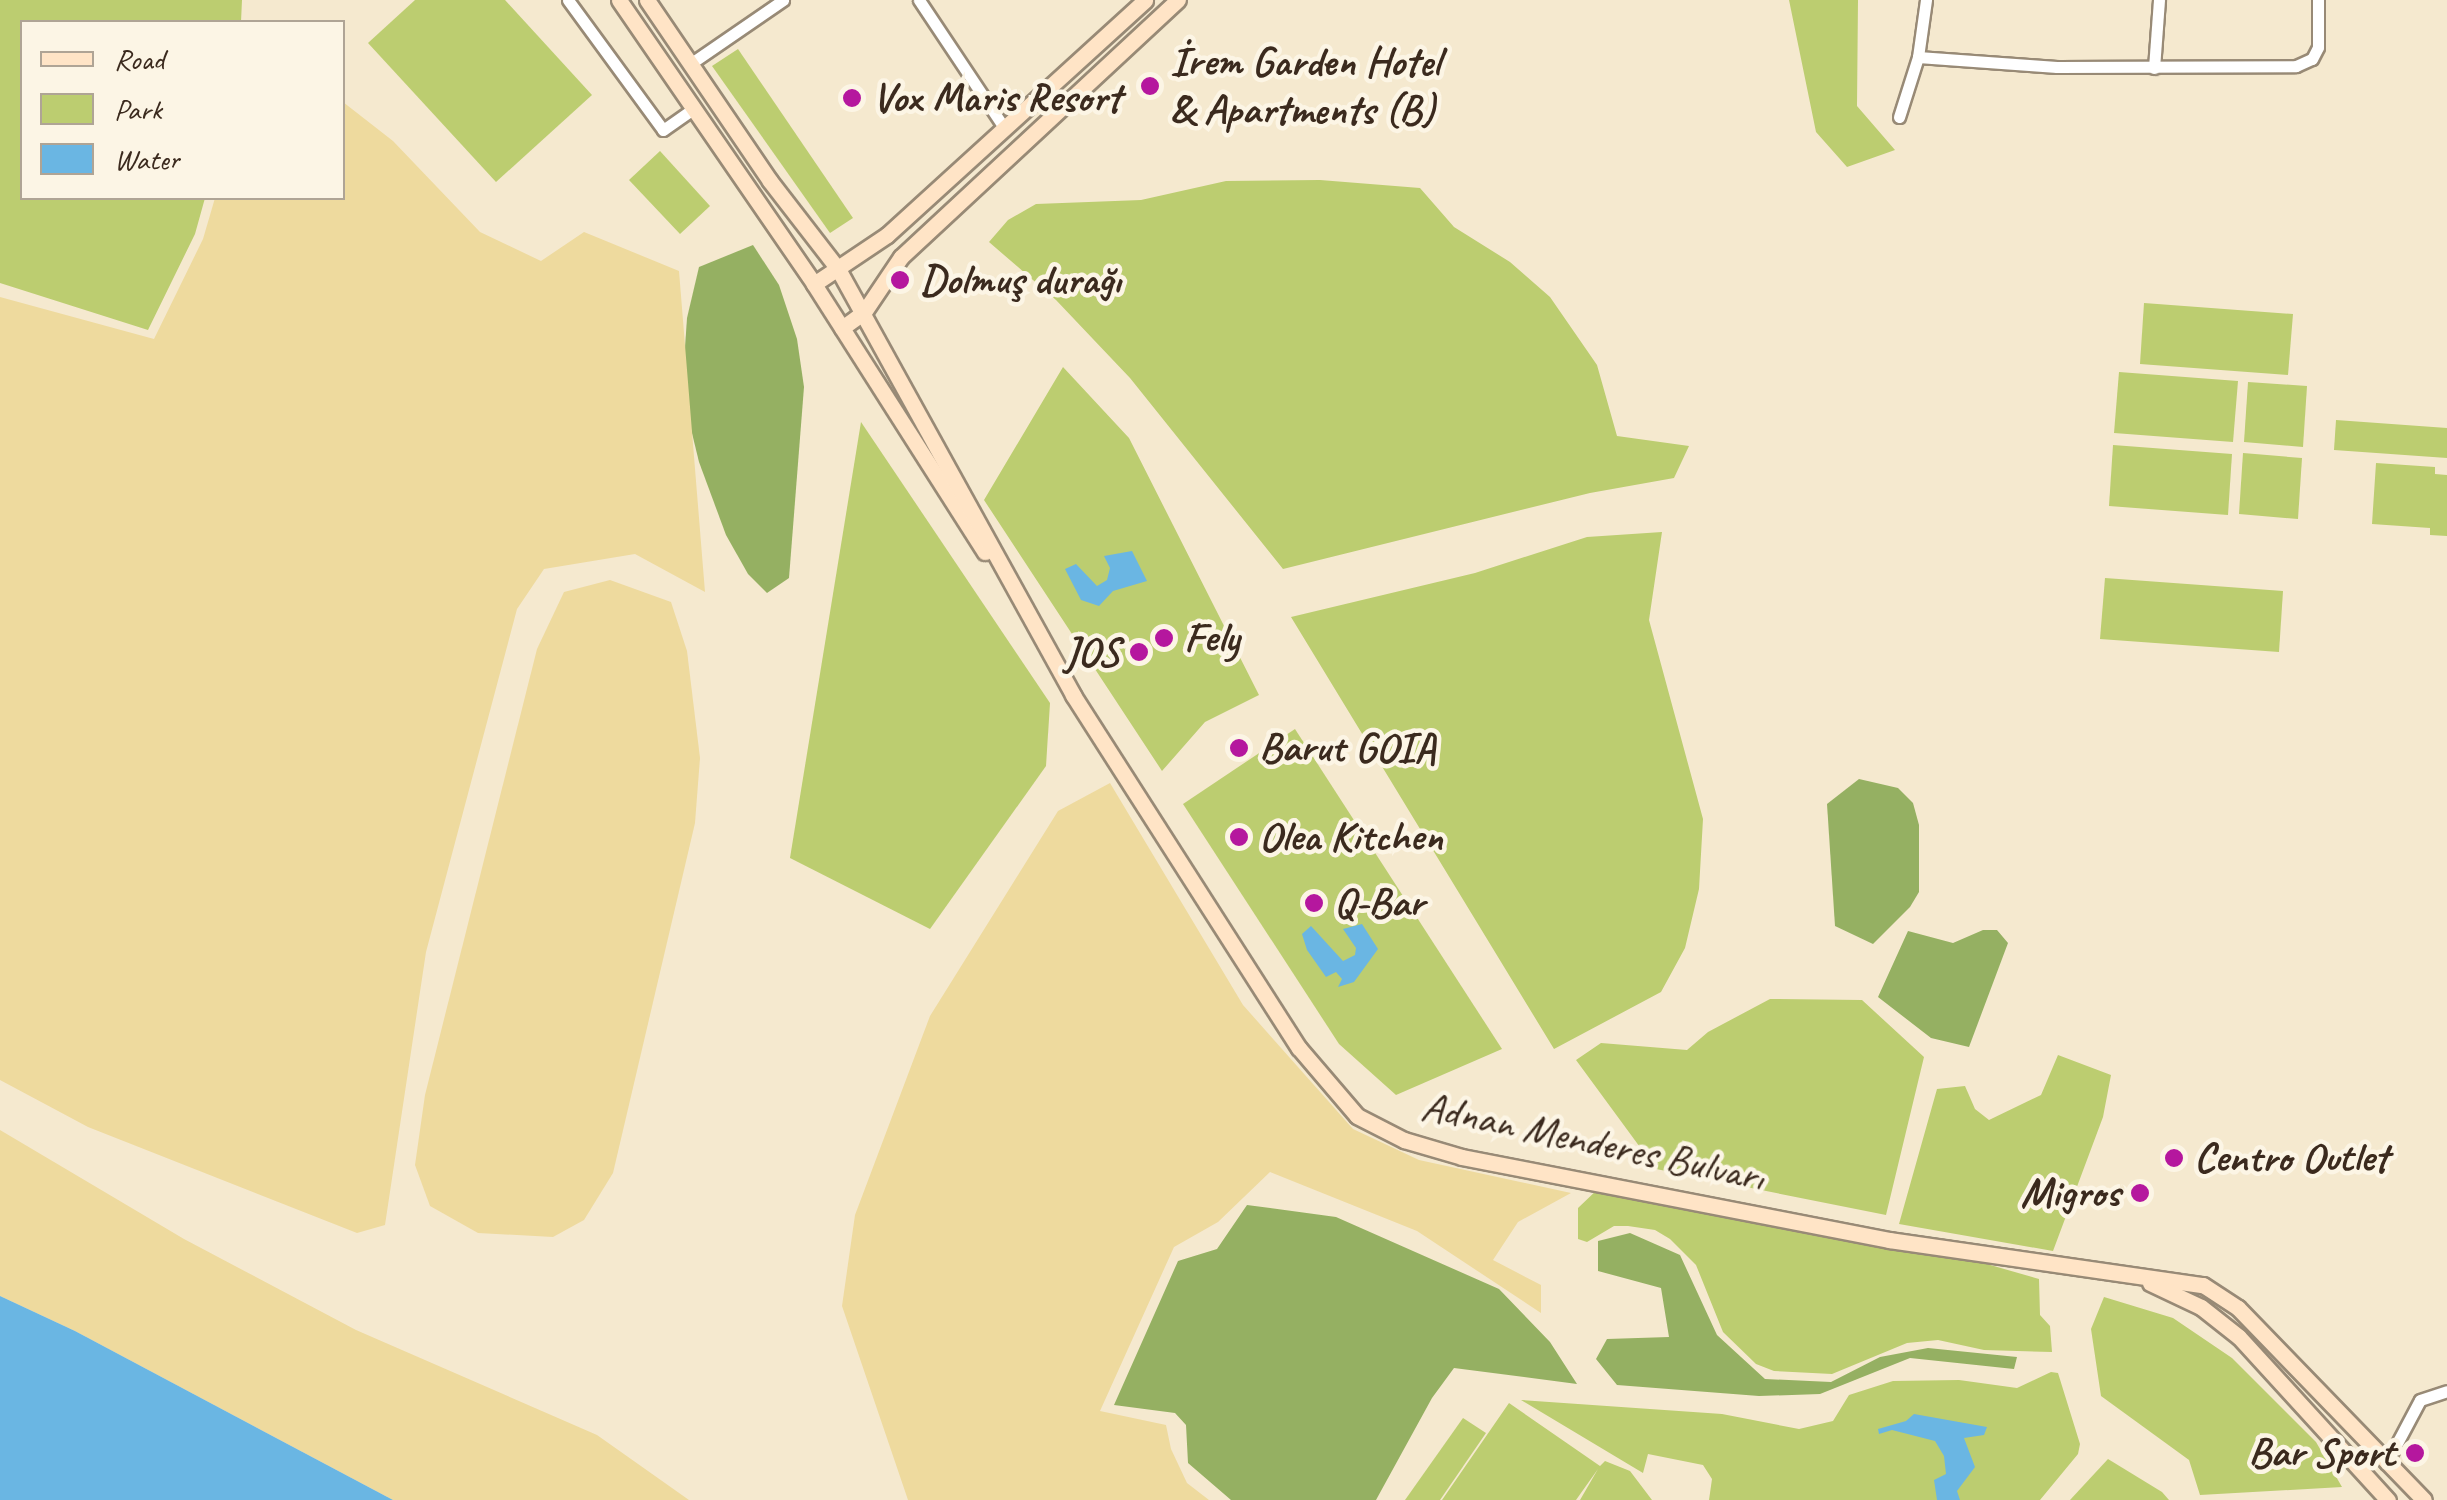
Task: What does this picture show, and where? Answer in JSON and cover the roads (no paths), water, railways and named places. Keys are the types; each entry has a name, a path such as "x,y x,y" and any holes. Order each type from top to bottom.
{"main road":[{"path":"619,0 814,284 887,235 1145,0"},
{"path":"647,0 770,182 838,269"},
{"path":"842,328 864,312 901,257 1178,0"},
{"name":"Adnan Menderes Bulvarı","path":"838,269 1073,695 1298,1048 1326,1086 1357,1116 1380,1130 1462,1157 1889,1240 2203,1286 2238,1308 2424,1500"},
{"name":"Adnan Menderes Bulvarı","path":"814,284 1016,596"},
{"name":"Adnan Menderes Bulvarı","path":"2138,1276 2201,1307 2239,1337 2388,1500"}],"street":[{"path":"568,0 663,130 694,110"},
{"path":"690,64 783,0"},
{"path":"919,0 1005,129"},
{"path":"1898,117 1918,57 1926,0"},
{"path":"2154,68 2159,0"},
{"path":"1918,57 2057,67 2296,66 2312,59 2318,46 2318,0"},
{"path":"2386,1464 2420,1400 2447,1390"}],"water":[{"path":"1132,551 1147,581 1113,591 1099,606 1081,600 1065,569 1076,564 1097,586 1107,580 1110,568 1104,556"},
{"path":"1362,924 1378,949 1354,982 1338,987 1342,979 1336,972 1326,977 1307,950 1302,934 1311,926 1343,961 1355,955 1356,948 1343,929"},
{"path":"0,1296 75,1331 393,1500 0,1500"},
{"path":"1914,1414 1987,1427 1984,1435 1964,1438 1975,1467 1957,1491 1960,1500 1937,1500 1934,1480 1946,1474 1944,1456 1935,1441 1892,1430 1879,1434 1878,1429 1906,1421"}],"place":[{"name":"İrem Garden Hotel & Apartments (B)","path":"1150,86"},
{"name":"Vox Maris Resort","path":"852,98"},
{"name":"Dolmuş durağı","path":"900,280"},
{"name":"Fely","path":"1164,638"},
{"name":"JOS","path":"1139,652"},
{"name":"Barut GOIA","path":"1239,748"},
{"name":"Olea Kitchen","path":"1239,837"},
{"name":"Q-Bar","path":"1314,903"},
{"name":"Centro Outlet","path":"2174,1158"},
{"name":"Migros","path":"2140,1193"},
{"name":"Bar Sport","path":"2415,1453"}]}
